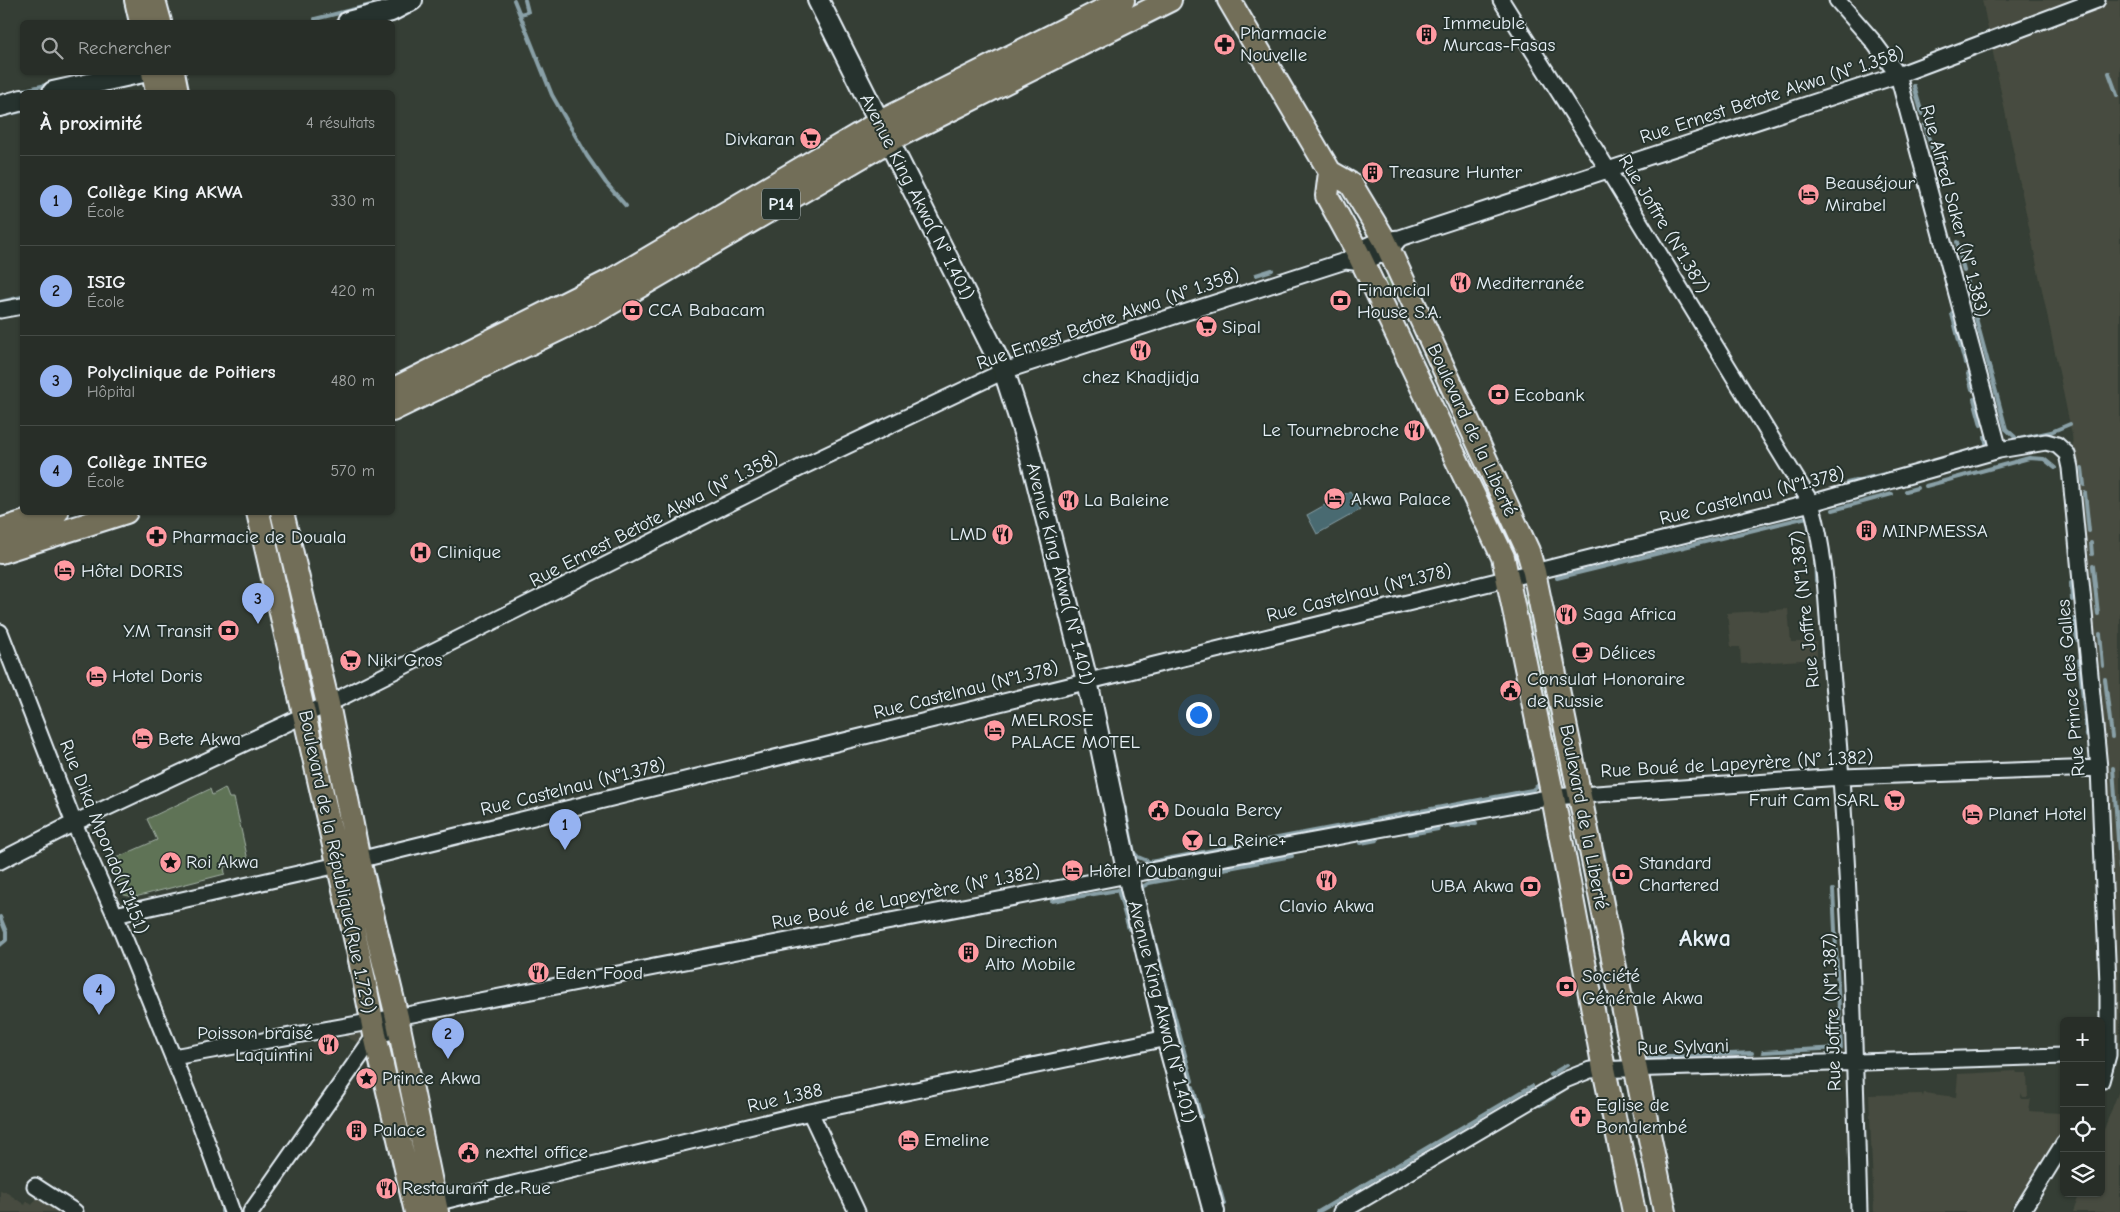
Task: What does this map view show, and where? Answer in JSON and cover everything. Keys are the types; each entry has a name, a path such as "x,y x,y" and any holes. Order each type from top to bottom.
{"main road":[{"path":"136,0 141,20"},
{"path":"154,0 159,20"},
{"name":"P14","path":"395,388 612,280 1123,0"},
{"name":"P14","path":"395,409 599,310 885,131 1170,0"},
{"name":"Boulevard de la Liberté","path":"1228,0 1330,172 1351,184 1391,243 1528,551 1534,572 1665,1212"},
{"path":"154,75 157,90"},
{"path":"174,75 177,90"},
{"name":"Boulevard de la Liberté","path":"1330,172 1327,196 1355,258 1503,557 1553,797 1604,1069 1634,1212"},
{"path":"0,530 48,515"},
{"path":"0,552 117,515"},
{"name":"Boulevard de la République(Rue 1.729)","path":"259,515 305,715 398,1023 426,1209"},
{"name":"Boulevard de la République(Rue 1.729)","path":"283,515 328,704 359,955 373,1028 426,1209"}],"street":[{"path":"356,20 391,11 412,0"},
{"name":"Avenue King Akwa( N° 1.401)","path":"818,0 1004,371 1027,442 1087,681 1128,875 1167,1038 1214,1212"},
{"name":"Rue Joffre (N°1.387)","path":"1501,0 1608,170 1811,503 1823,555 1842,777 1855,1062 1858,1212"},
{"name":"Rue Alfred Saker (N° 1.383)","path":"1837,0 1872,40 1898,75 1999,450"},
{"name":"Rue Ernest Betote Akwa (N° 1.358)","path":"0,861 74,822 328,704 804,466 1004,371 1355,258 1391,243 1898,75 2097,0"},
{"path":"62,90 130,75"},
{"path":"0,106 20,101"},
{"path":"0,310 20,306"},
{"name":"Rue Prince des Galles","path":"1999,450 2046,442 2057,445 2067,454 2070,468 2099,768 2108,984 2105,1055"},
{"name":"Rue Castelnau (N°1.378)","path":"115,916 349,862 1534,572 1811,503 1999,450"},
{"name":"Rue Dika Mpondo(N°1151)","path":"0,632 74,822 173,1057 222,1180 232,1212"},
{"name":"Rue Boué de Lapeyrère (N° 1.382)","path":"373,1028 1128,875 1553,797 1842,777 2099,768"},
{"path":"173,1057 373,1028"},
{"path":"251,1212 373,1028"},
{"name":"Rue 1.388","path":"426,1209 810,1112 1167,1038"},
{"name":"Rue Sylvani","path":"1341,1212 1580,1073 1604,1069 2060,1056"},
{"path":"810,1112 857,1212"},
{"path":"2021,1212 2060,1149"},
{"path":"34,1186 74,1212"}],"shaded area":[{"path":"1982,0 2120,0 2120,1067 2072,435"},
{"path":"1788,609 1791,642 1817,642 1817,659 1741,664 1740,647 1731,647 1727,613"},
{"path":"365,1027 368,1031 358,1043 343,1035"},
{"path":"2016,1071 2017,1073 2027,1073 2028,1097 2023,1097 2021,1093 2021,1099 2031,1099 2029,1111 2060,1113 2060,1139 2008,1212 1874,1212 1869,1095 1922,1094 1923,1097 1924,1093 1956,1097 1958,1074"},
{"path":"2120,1088 2120,1212 2073,1212 2079,1197 2105,1197 2105,1127"},
{"path":"0,1191 6,1192 25,1205 27,1201 32,1205 37,1198 58,1212 0,1212"}],"green space":[{"path":"1390,277 1395,290 1393,294 1388,294 1381,280"},
{"path":"1526,593 1533,612 1531,616 1536,635 1533,634 1529,616 1526,614 1523,596"},
{"path":"1534,639 1537,639 1556,718 1553,723 1555,731 1553,732 1551,722 1546,719 1548,712 1545,690 1540,686 1534,661 1537,656"},
{"path":"1553,735 1556,735 1565,773 1562,775 1555,758 1557,755"},
{"path":"225,788 229,798 234,798 248,860 228,868 227,865 224,866 225,874 135,897 124,895 109,861 157,840 147,819 210,789 212,795"}],"water":[{"path":"1350,491 1360,510 1317,534 1307,515"}],"waterway":[{"path":"315,19 391,0"},
{"path":"514,0 552,95 587,156 606,183 626,206"},
{"path":"520,14 528,12 525,0"},
{"path":"2109,73 2117,95"},
{"path":"24,90 51,84"},
{"path":"1914,86 1922,114"},
{"path":"0,116 20,111"},
{"path":"1925,125 1932,149"},
{"path":"1957,242 1964,271"},
{"path":"1256,275 1272,270"},
{"path":"1966,279 1972,302"},
{"path":"0,302 20,297"},
{"path":"1974,311 2006,429 2015,437 2014,440 2051,432 2070,424"},
{"path":"1952,314 1965,363"},
{"path":"1968,374 1972,389"},
{"path":"1974,399 1981,425"},
{"path":"1985,437 1987,447 1985,448"},
{"path":"1926,486 2029,458 2044,459 2055,468"},
{"path":"2082,468 2084,485"},
{"path":"1847,483 1893,472"},
{"path":"1906,491 1917,488"},
{"path":"2085,493 2089,531"},
{"path":"1833,510 1892,494"},
{"path":"1557,578 1807,517 1810,532"},
{"path":"2091,543 2092,554"},
{"path":"1815,556 1816,581"},
{"path":"2093,566 2098,614"},
{"path":"2071,583 2072,600"},
{"path":"2074,619 2077,640"},
{"path":"2100,634 2103,666"},
{"path":"2079,660 2087,736"},
{"path":"2105,679 2112,737"},
{"path":"2113,768 2120,868"},
{"path":"1125,808 1134,853 1138,857 1150,862 1532,790 1540,784"},
{"path":"1451,827 1476,823"},
{"path":"1410,834 1438,829"},
{"path":"1361,843 1377,840"},
{"path":"1603,850 1615,914"},
{"path":"1143,895 1142,887 1149,883 1292,856"},
{"path":"1095,872 1111,866"},
{"path":"374,874 379,893"},
{"path":"1052,901 1118,890 1129,929"},
{"path":"1763,1052 1841,1048 1833,890"},
{"path":"0,917 6,932 6,940 0,945"},
{"path":"1151,928 1192,1081"},
{"path":"1643,1053 1646,1058 1752,1053"},
{"path":"1550,1075 1567,1065"},
{"path":"1318,1212 1532,1086"},
{"path":"1193,1087 1201,1117"},
{"path":"1540,1105 1554,1097"},
{"path":"1219,1186 1224,1204"},
{"path":"222,1204 222,1212"}],"place":[{"name":"Immeuble Murcas-Fasas","path":"1427,34"},
{"name":"Pharmacie Nouvelle","path":"1224,44"},
{"name":"Divkaran","path":"811,139"},
{"name":"Treasure Hunter","path":"1373,172"},
{"name":"Beauséjour Mirabel","path":"1809,194"},
{"name":"Mediterranée","path":"1460,283"},
{"name":"Financial House S.A.","path":"1341,301"},
{"name":"CCA Babacam","path":"632,310"},
{"name":"Sipal","path":"1206,327"},
{"name":"chez Khadjidja","path":"1141,351"},
{"name":"Ecobank","path":"1498,395"},
{"name":"Le Tournebroche","path":"1415,430"},
{"name":"Akwa Palace","path":"1335,499"},
{"name":"La Baleine","path":"1068,500"},
{"name":"MINPMESSA","path":"1866,531"},
{"name":"LMD","path":"1003,534"},
{"name":"Pharmacie de Douala","path":"156,537"},
{"name":"Clinique","path":"421,552"},
{"name":"Hôtel DORIS","path":"65,571"},
{"name":"Saga Africa","path":"1567,614"},
{"name":"Polyclinique de Poitiers","path":"258,624"},
{"name":"Y.M Transit","path":"228,631"},
{"name":"Délices","path":"1583,653"},
{"name":"Niki Gros","path":"351,660"},
{"name":"Hotel Doris","path":"96,676"},
{"name":"Consulat Honoraire de Russie","path":"1511,690"},
{"name":"MELROSE PALACE MOTEL","path":"995,731"},
{"name":"Bete Akwa","path":"142,739"},
{"name":"Fruit Cam SARL","path":"1895,800"},
{"name":"Douala Bercy","path":"1158,810"},
{"name":"Planet Hotel","path":"1972,814"},
{"name":"La Reine+","path":"1192,840"},
{"name":"Collège King AKWA","path":"565,850"},
{"name":"Roi Akwa","path":"170,862"},
{"name":"Hôtel l’Oubangui","path":"1073,871"},
{"name":"Standard Chartered","path":"1623,874"},
{"name":"Clavio Akwa","path":"1327,880"},
{"name":"UBA Akwa","path":"1530,886"},
{"name":"Direction Alto Mobile","path":"969,953"},
{"name":"Eden Food","path":"539,973"},
{"name":"Société Générale Akwa","path":"1566,987"},
{"name":"Collège INTEG","path":"99,1015"},
{"name":"Poisson braisé Laquintini","path":"329,1044"},
{"name":"ISIG","path":"448,1059"},
{"name":"Prince Akwa","path":"366,1078"},
{"name":"Eglise de Bonalembé","path":"1580,1116"},
{"name":"Palace","path":"357,1130"},
{"name":"Emeline","path":"908,1140"},
{"name":"nexttel office","path":"469,1152"},
{"name":"Restaurant de Rue","path":"386,1188"}],"district":[{"name":"Akwa","path":"1705,938"}]}
